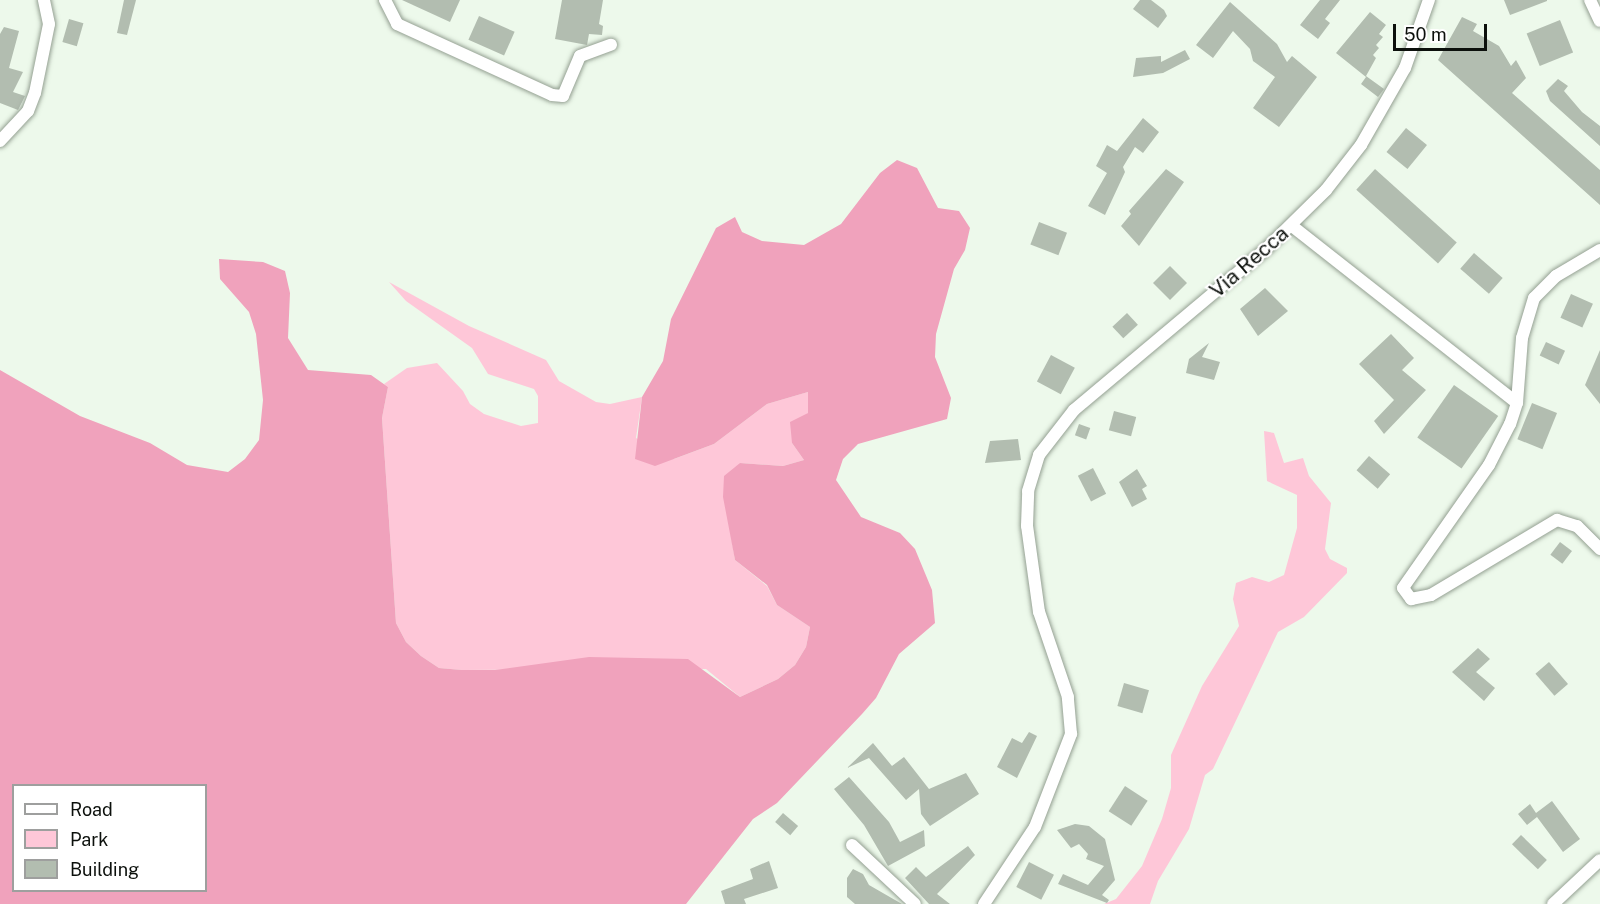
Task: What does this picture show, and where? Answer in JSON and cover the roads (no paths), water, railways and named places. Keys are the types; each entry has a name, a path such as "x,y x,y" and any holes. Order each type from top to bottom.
{"street":[{"path":"0,141 28,111 35,93 49,24 44,0"},
{"path":"385,0 397,24 552,95 563,96 580,56 610,45"},
{"name":"Via Recca","path":"984,904 1035,827 1071,734 1068,697 1039,612 1027,526 1028,491 1039,456 1059,425 1292,226 1326,190 1376,120 1414,48 1429,0"},
{"path":"1590,0 1600,21"},
{"path":"1292,226 1517,403"},
{"path":"1600,250 1556,276 1534,298 1522,338 1517,403 1489,465 1403,584 1404,592 1411,598 1431,595 1557,520 1577,526 1600,549"},
{"path":"852,845 915,904"},
{"path":"1552,904 1600,860"}]}
